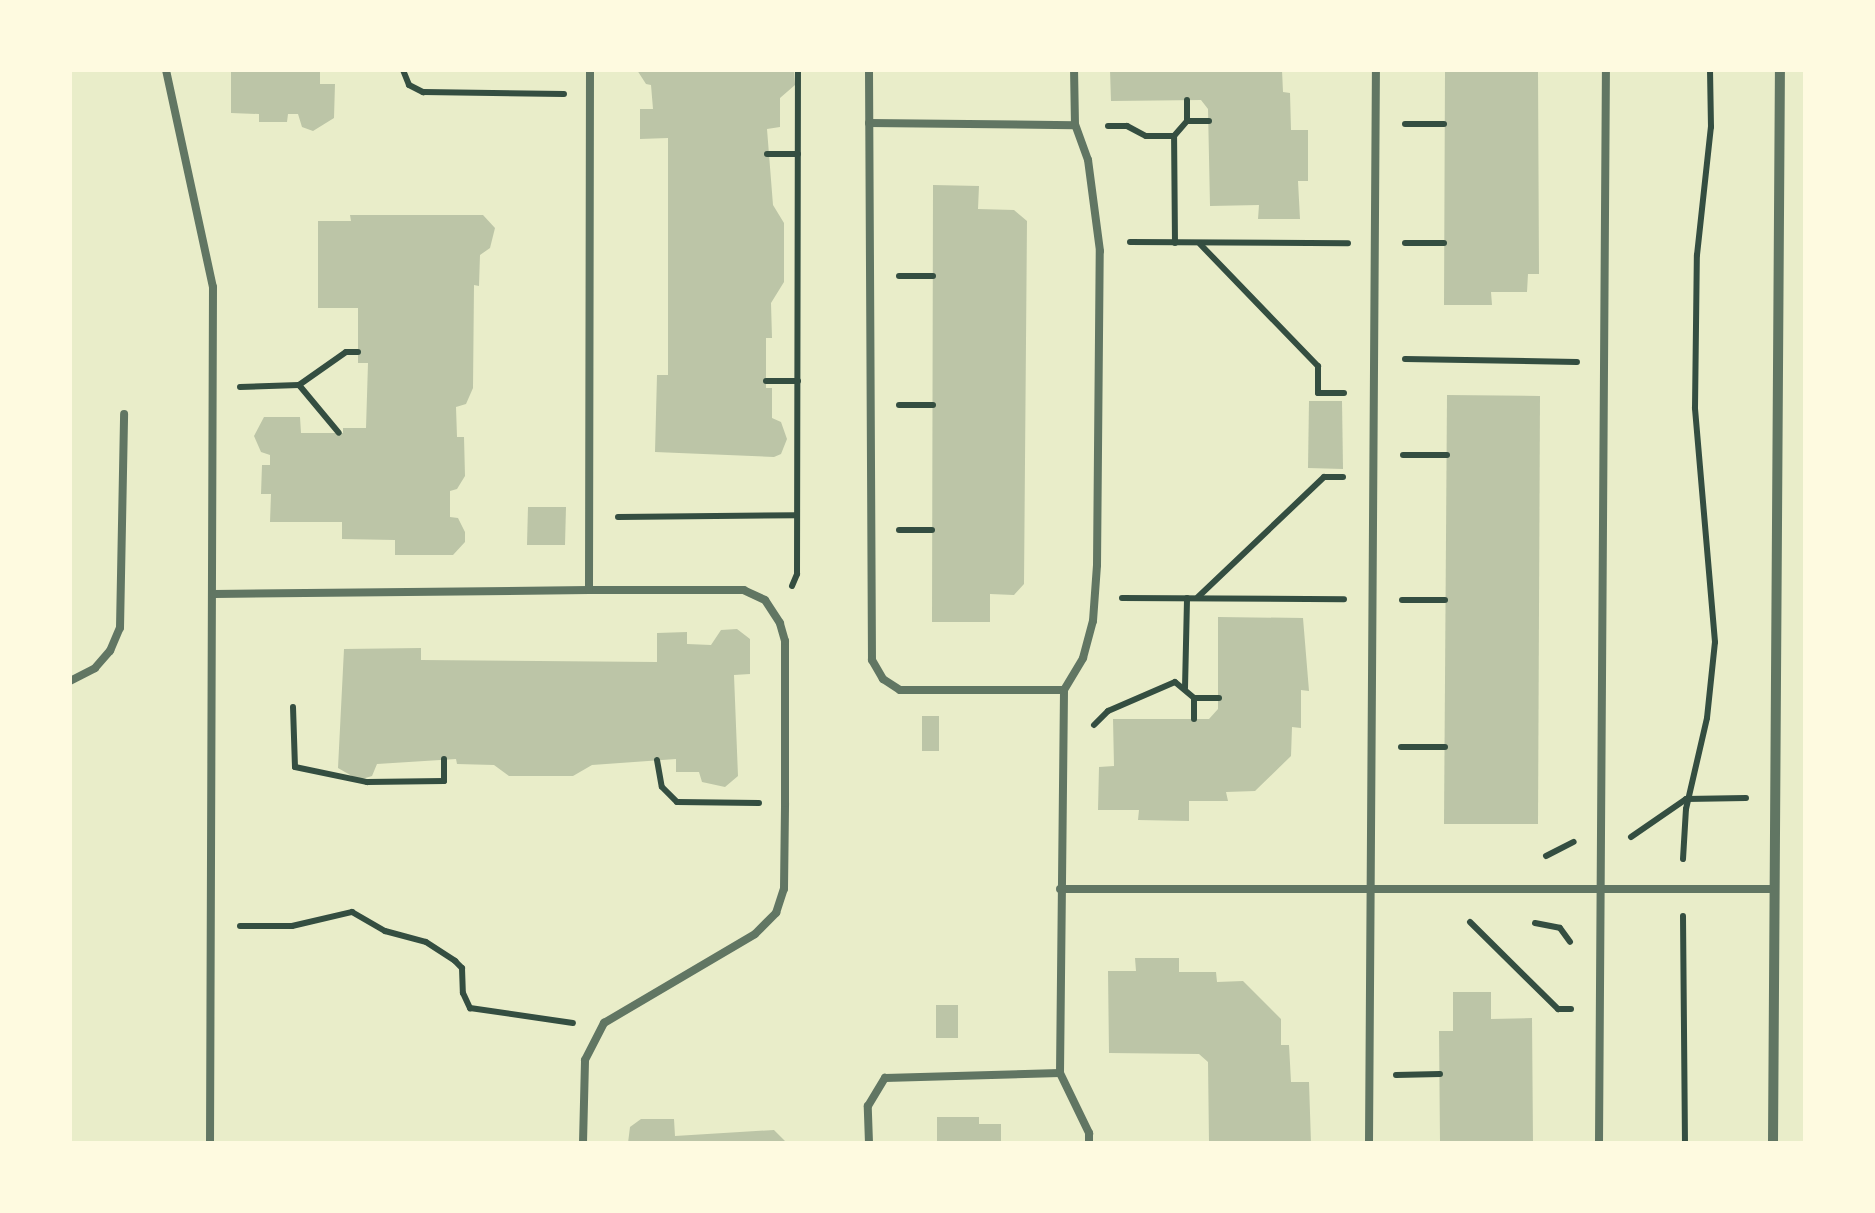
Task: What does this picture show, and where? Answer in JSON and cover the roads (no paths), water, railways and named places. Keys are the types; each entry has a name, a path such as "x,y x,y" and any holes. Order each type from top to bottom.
{"street":[{"path":"1773,1143 1772,797 1780,70"}],"lane":[{"path":"166,70 214,287 210,1143"},
{"path":"590,70 590,590"},
{"path":"869,70 872,660 883,679 900,690 1064,690"},
{"path":"1074,70 1075,125 1088,160 1099,242 1094,598 1083,658 1064,690 1060,1073 1089,1133 1089,1143"},
{"path":"1369,1143 1376,70"},
{"path":"1599,1143 1606,70"},
{"path":"869,123 1075,125"},
{"path":"70,682 95,668 110,652 120,628 124,414"},
{"path":"214,594 744,590 769,606 786,641 784,889 776,913 754,934 617,1013 599,1030 585,1060 583,1143"},
{"path":"1060,889 1772,889"},
{"path":"868,1143 868,1106 886,1078 1060,1073"}]}
